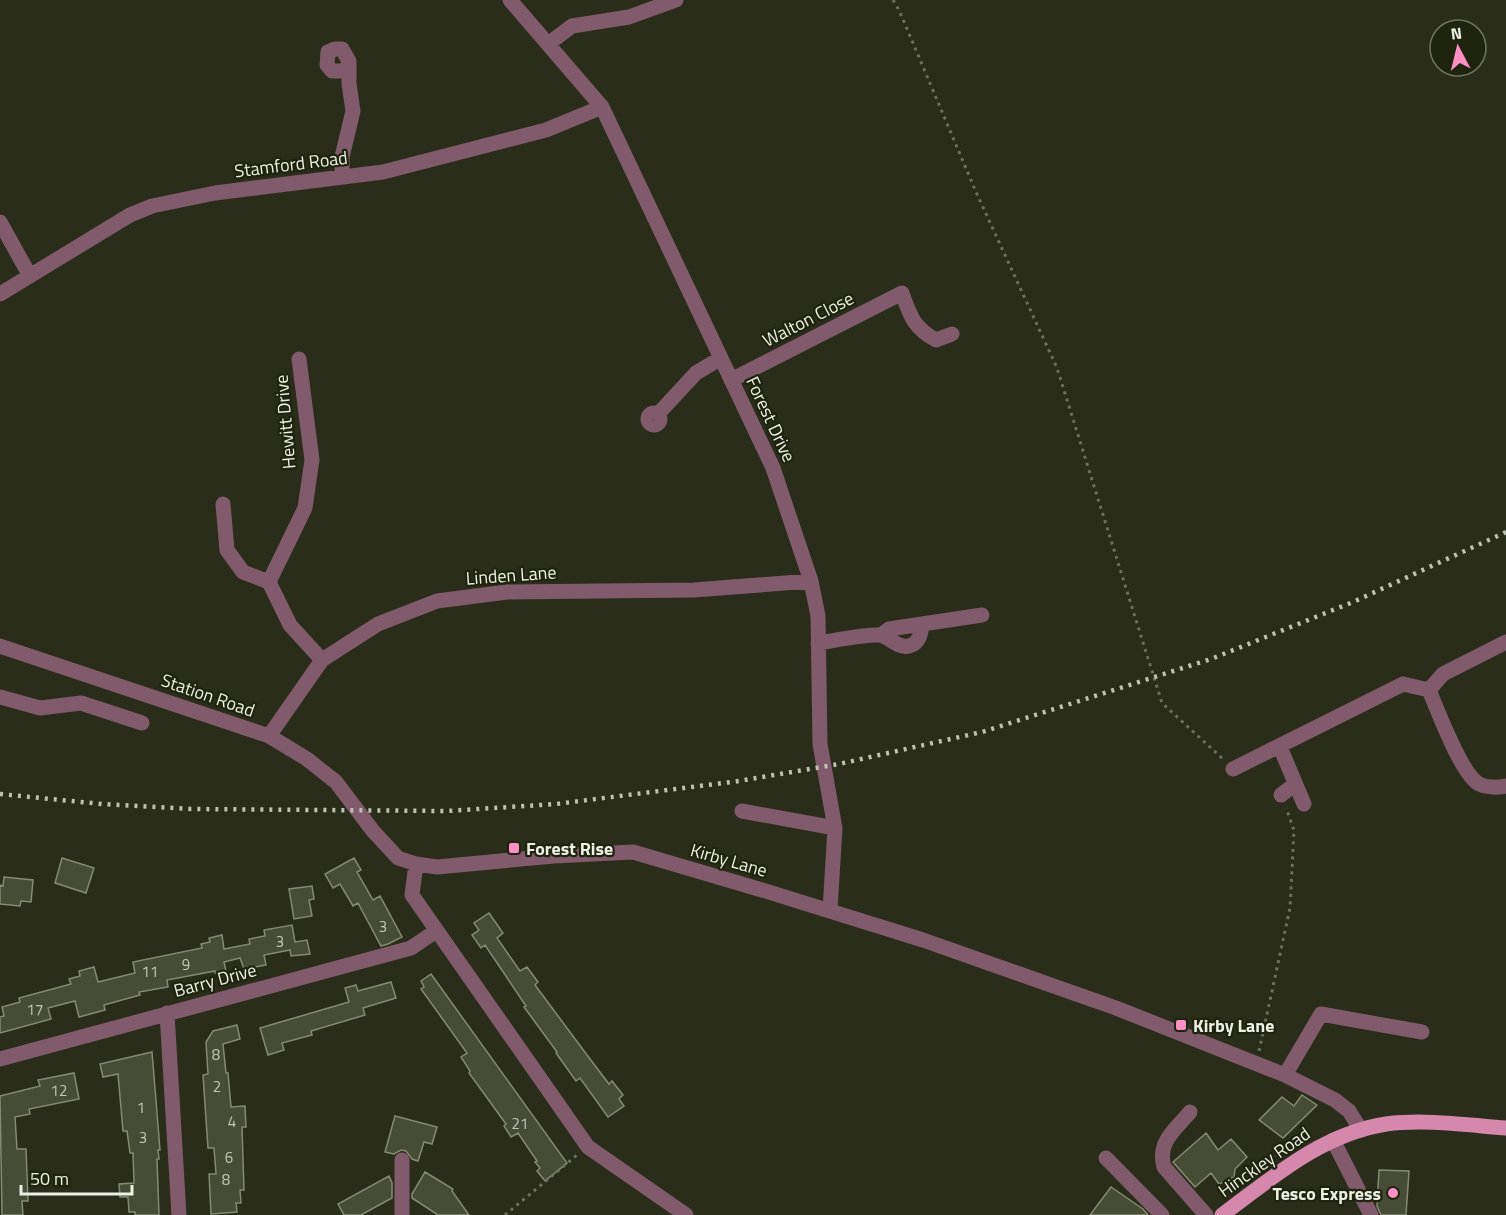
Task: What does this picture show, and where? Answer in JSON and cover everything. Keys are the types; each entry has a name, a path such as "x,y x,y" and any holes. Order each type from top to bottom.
{"main road":[{"name":"Hinckley Road","path":"1222,1215 1284,1169 1333,1140 1361,1130 1387,1124 1414,1123 1506,1128"}],"street":[{"name":"Forest Drive","path":"510,0 602,107 773,468 811,581 818,616 820,744 835,828 830,910"},
{"path":"548,44 572,26 629,17 676,0"},
{"path":"342,177 342,158 353,111 348,67"},
{"name":"Stamford Road","path":"0,294 130,214 152,206 215,193 383,172 546,130 602,107"},
{"path":"0,222 30,276"},
{"name":"Walton Close","path":"732,380 902,293 912,320 924,333 936,340 952,334"},
{"path":"658,414 696,372 721,358"},
{"name":"Hewitt Drive","path":"269,582 305,508 312,460 299,359"},
{"path":"223,504 227,550 243,572 269,582 290,625 322,660"},
{"name":"Linden Lane","path":"268,736 322,660 378,624 437,601 507,592 694,590 811,581"},
{"path":"818,643 881,635 898,644 911,645 921,634 922,624 982,615"},
{"path":"1429,690 1443,674 1506,642"},
{"name":"Station Road","path":"1,648 268,736 324,771 336,782 373,831"},
{"path":"1233,769 1403,684 1429,690"},
{"path":"1429,690 1464,768 1477,783 1491,788 1506,786"},
{"path":"0,697 40,708 81,703 142,723"},
{"path":"1280,747 1304,804"},
{"path":"1281,795 1295,784"},
{"path":"741,811 835,828"},
{"name":"Kirby Lane","path":"373,831 398,858 416,864 437,867 554,856 633,852 830,910 1116,1008 1285,1075 1335,1100 1349,1111 1361,1130"},
{"path":"416,864 412,894 588,1147 676,1212"},
{"name":"Barry Drive","path":"0,1059 411,948 436,931"},
{"path":"167,1013 179,1215"},
{"path":"1285,1075 1321,1014 1422,1032"},
{"path":"1190,1112 1163,1143 1161,1159 1164,1167 1206,1215"},
{"path":"1333,1140 1371,1215"},
{"path":"1106,1158 1162,1215"},
{"path":"402,1160 402,1215"}],"path":[{"path":"893,0 976,192 1058,368 1162,703 1233,769"},
{"path":"1257,1064 1290,908 1294,830 1281,795"},
{"path":"505,1215 588,1147"}],"building":[{"path":"62,858 94,868 86,893 55,883"},
{"path":"354,858 361,870 357,872 373,900 380,896 402,937 388,944 381,946 358,903 353,906 340,884 333,888 325,874"},
{"path":"4,877 33,880 31,902 21,901 20,906 0,904 0,885 3,886"},
{"path":"312,886 314,899 309,900 312,916 294,919 289,889"},
{"path":"489,913 503,933 497,938 520,971 527,967 538,982 535,985 587,1055 609,1084 612,1081 623,1095 619,1099 624,1106 608,1117 580,1078 576,1081 524,1007 526,1006 485,945 481,948 472,935 479,930 474,923"},
{"path":"292,925 295,942 307,940 310,954 291,956 290,950 264,955 266,965 244,969 240,958 224,962 226,971 167,980 168,987 139,992 140,995 104,1005 105,1010 79,1017 75,1001 48,1008 51,1019 0,1033 0,1017 4,1016 2,1007 20,1002 19,998 71,984 69,979 80,976 79,971 94,967 98,982 135,973 133,962 202,948 201,944 210,942 209,938 222,935 224,949 250,944 249,939 265,936 264,930"},
{"path":"431,974 567,1163 545,1181 537,1171 540,1168 535,1162 537,1161 518,1133 511,1137 504,1126 506,1124 469,1073 461,1057 467,1053 421,989 424,987 421,981"},
{"path":"391,982 396,998 363,1008 365,1015 311,1031 312,1035 282,1043 284,1050 268,1055 260,1028 349,1002 345,988 356,985 358,991"},
{"path":"237,1025 240,1039 223,1044 231,1107 245,1106 246,1127 242,1127 244,1190 240,1190 241,1203 236,1203 237,1212 211,1214 209,1174 216,1174 214,1148 208,1148 203,1075 208,1074 206,1042 213,1031"},
{"path":"152,1052 160,1150 158,1150 159,1159 157,1159 159,1215 135,1215 135,1212 129,1212 128,1197 120,1197 119,1184 134,1183 133,1153 130,1153 127,1131 123,1131 118,1074 103,1077 100,1064"},
{"path":"74,1073 79,1099 29,1109 30,1114 15,1117 17,1149 26,1149 28,1201 22,1201 23,1215 2,1215 0,1096 40,1086 38,1080"},
{"path":"1302,1095 1317,1105 1283,1138 1259,1120 1282,1097 1294,1106"},
{"path":"395,1116 437,1127 432,1144 424,1142 418,1161 412,1159 406,1151 401,1150 394,1154 385,1152"},
{"path":"1206,1133 1218,1150 1231,1139 1247,1157 1235,1169 1234,1177 1219,1184 1211,1173 1195,1187 1173,1162"},
{"name":"Tesco Express","path":"1379,1170 1409,1171 1406,1215 1381,1215 1377,1206"},
{"path":"425,1172 453,1189 452,1191 469,1215 438,1215 412,1198"},
{"path":"389,1176 392,1183 392,1198 361,1215 344,1215 338,1204"},
{"path":"1111,1187 1143,1209 1148,1215 1090,1215"}],"railway":[{"path":"0,794 102,804 191,809 447,811 556,804 739,781 839,764 982,732 1211,659 1353,602 1506,532"}],"place":[{"name":"Forest Rise","path":"514,848"},
{"name":"Kirby Lane","path":"1181,1025"},
{"name":"Tesco Express","path":"1393,1193"}]}
